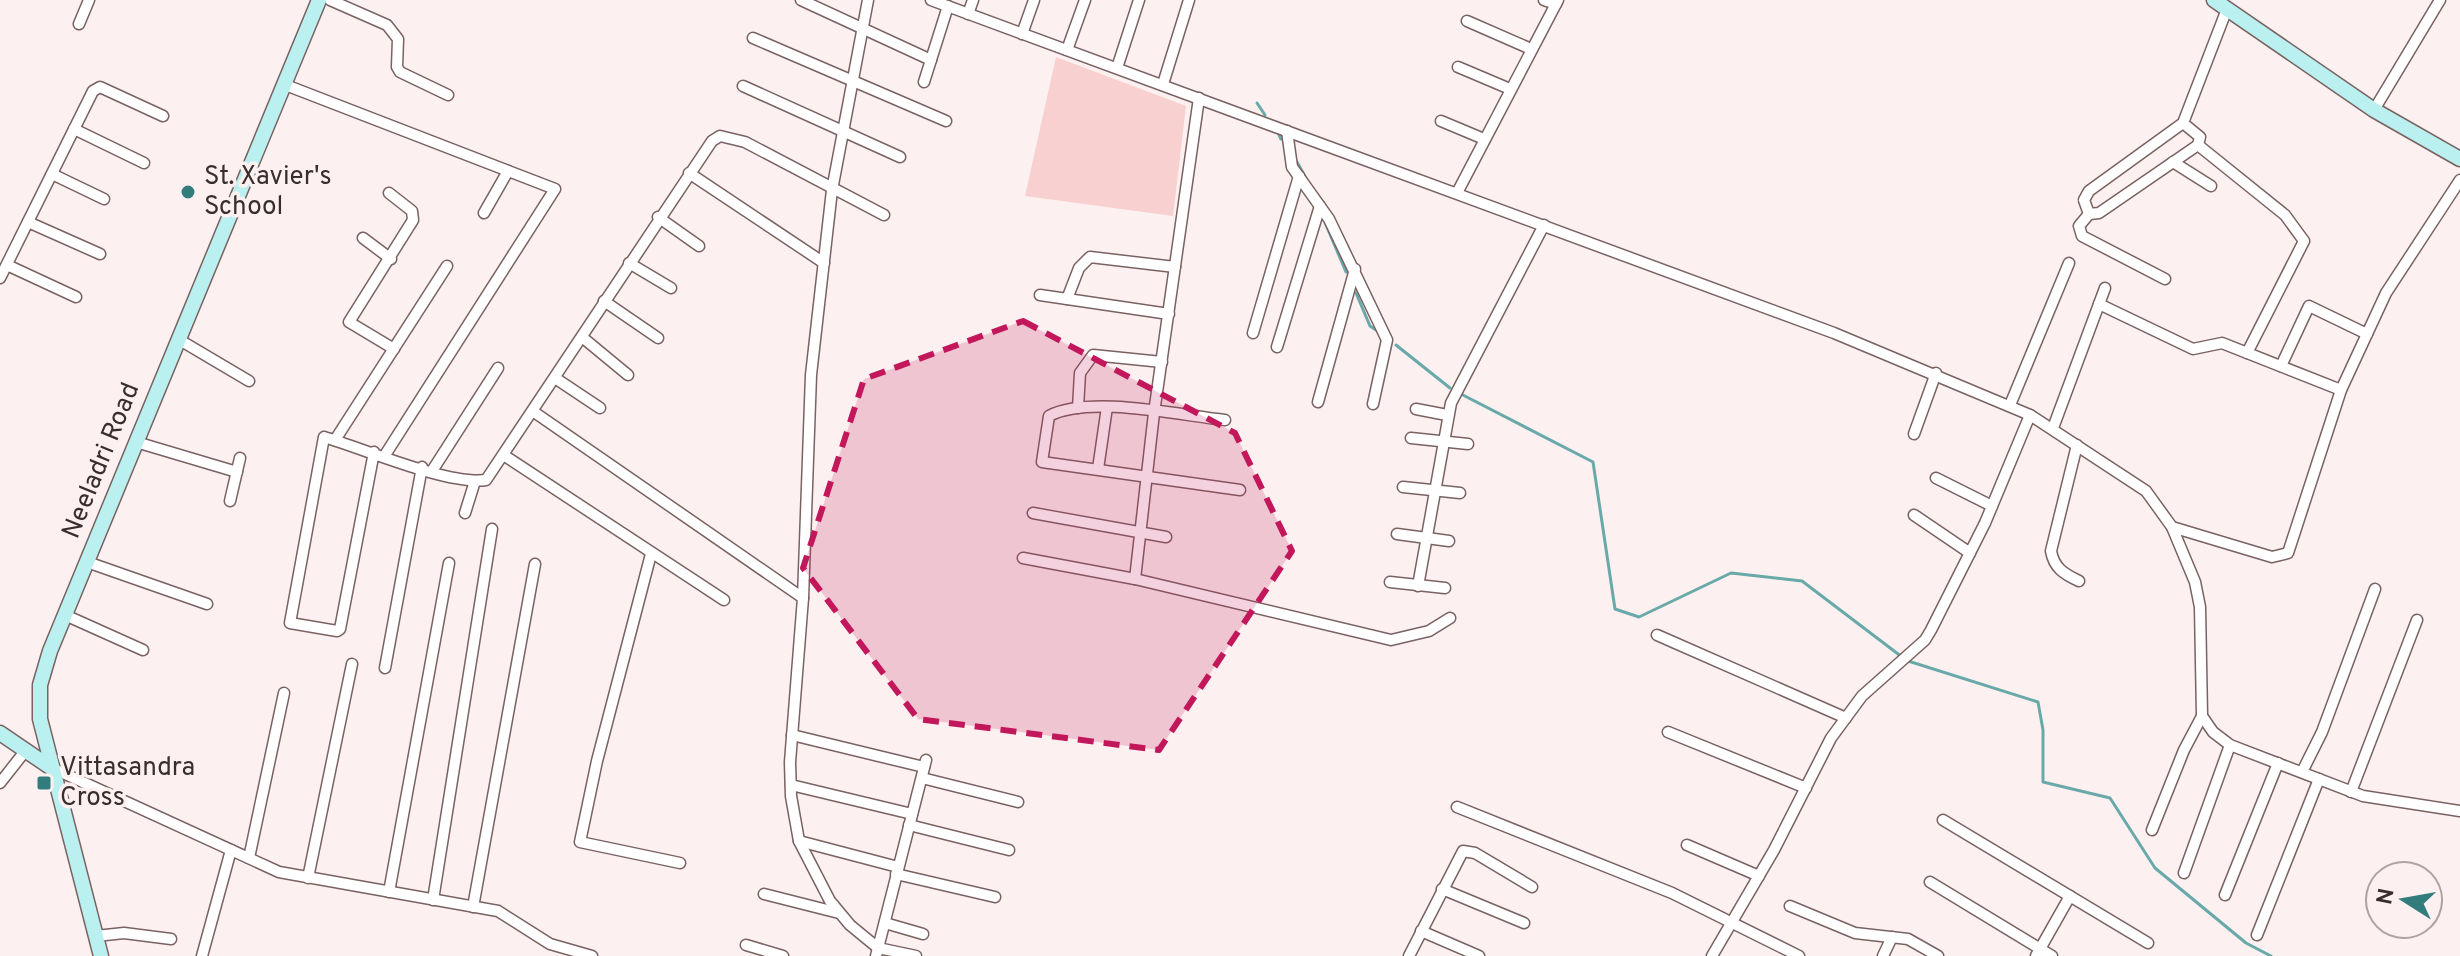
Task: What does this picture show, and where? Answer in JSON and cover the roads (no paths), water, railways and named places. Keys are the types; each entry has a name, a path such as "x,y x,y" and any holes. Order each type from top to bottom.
{"main road":[{"name":"Neeladri Road","path":"101,956 50,767 40,719 40,685 65,615 319,0"},
{"path":"2214,0 2374,110 2460,159"},
{"path":"0,733 50,767"}],"street":[{"path":"79,24 89,0"},
{"path":"330,0 387,25 398,39 397,67 400,72 448,95"},
{"path":"801,0 931,60"},
{"path":"868,0 832,190 824,263 807,439 803,598 791,785 799,841 820,885 840,913 877,952 916,956"},
{"path":"931,0 1936,373 2030,415 2146,491 2172,527 2195,582 2200,607 2202,716 2184,750 2152,830"},
{"path":"968,14 973,0"},
{"path":"1022,34 1034,0"},
{"path":"1067,50 1085,0"},
{"path":"1117,68 1139,0"},
{"path":"1163,84 1189,0"},
{"path":"1457,193 1557,2 1544,0"},
{"path":"2374,110 2440,0"},
{"path":"924,82 948,6"},
{"path":"2089,214 2084,200 2089,191 2183,123 2227,9"},
{"path":"1467,21 1531,49"},
{"path":"753,38 946,121"},
{"path":"1458,67 1510,89"},
{"path":"283,84 555,189 379,454 340,629 290,623 324,437 335,440 379,454 427,469 475,481 486,480 534,412 658,217 712,141 720,136 732,137 884,215"},
{"path":"743,86 900,157"},
{"path":"0,278 93,91 100,87 163,116"},
{"path":"1135,579 1143,533 1154,413 1199,98"},
{"path":"1441,121 1484,139"},
{"path":"2165,279 2082,236 2079,226 2089,214 2099,213 2198,145 2200,137 2183,123"},
{"path":"74,129 144,163"},
{"path":"1287,131 1290,160 1355,269 1387,340 1373,404"},
{"path":"2198,145 2285,215 2304,241 2247,353"},
{"path":"2173,162 2211,186"},
{"path":"484,213 508,171"},
{"path":"689,173 824,263"},
{"path":"52,174 104,199"},
{"path":"1253,333 1301,178"},
{"path":"2172,527 2272,557 2288,553 2341,390 2386,293 2460,180"},
{"path":"389,193 412,211 413,220 349,322 394,349"},
{"path":"1277,347 1319,209"},
{"path":"658,217 699,246"},
{"path":"28,222 100,254"},
{"path":"1418,586 1447,415 1456,388 1480,352 1544,225"},
{"path":"363,238 391,259"},
{"path":"1067,299 1079,268 1090,257 1175,267"},
{"path":"629,263 671,288"},
{"path":"2010,405 2069,263"},
{"path":"7,265 76,297"},
{"path":"335,440 447,266"},
{"path":"1318,402 1355,269"},
{"path":"2053,428 2105,288"},
{"path":"1040,295 1169,314"},
{"path":"604,301 658,338"},
{"path":"2099,304 2193,349 2222,343 2341,390"},
{"path":"2281,366 2309,306 2367,334"},
{"path":"582,337 628,375"},
{"path":"178,339 249,381"},
{"path":"1078,408 1080,373 1093,355 1162,362"},
{"path":"385,668 427,469 498,368"},
{"path":"1914,434 1936,373"},
{"path":"555,378 600,408"},
{"path":"1098,469 1107,407"},
{"path":"1225,420 1107,407 1063,409 1049,416 1042,462 1240,490"},
{"path":"1416,409 1447,415"},
{"path":"534,412 803,598"},
{"path":"1712,956 1846,718 1931,630 1992,506 2030,415"},
{"path":"1411,438 1468,444"},
{"path":"136,442 237,472"},
{"path":"2077,445 2051,551 2062,573 2079,581"},
{"path":"505,456 724,600"},
{"path":"230,501 240,458"},
{"path":"1936,478 1992,506"},
{"path":"465,513 475,481"},
{"path":"1403,487 1460,493"},
{"path":"1033,513 1166,537"},
{"path":"1914,515 1970,553"},
{"path":"433,900 492,529"},
{"path":"1397,534 1449,541"},
{"path":"651,554 597,761 580,842 680,863"},
{"path":"1023,558 1135,579 1391,640 1429,631 1450,618"},
{"path":"87,562 207,604"},
{"path":"389,892 449,563"},
{"path":"473,907 535,564"},
{"path":"1390,582 1445,588"},
{"path":"2302,772 2322,732 2375,589"},
{"path":"65,615 143,650"},
{"path":"2351,792 2417,620"},
{"path":"1657,635 1846,718"},
{"path":"308,878 352,664"},
{"path":"249,858 284,693"},
{"path":"2202,716 2213,732 2230,745 2351,792 2460,811"},
{"path":"1668,732 1806,788"},
{"path":"792,735 924,768 1018,802"},
{"path":"2184,873 2230,745"},
{"path":"1,781 26,750"},
{"path":"2225,895 2278,763"},
{"path":"50,767 279,872 498,911 550,944 592,956"},
{"path":"877,952 924,768"},
{"path":"2257,935 2319,779"},
{"path":"791,785 1009,850"},
{"path":"1457,807 1572,851 1733,921 1799,956"},
{"path":"1943,820 2148,943"},
{"path":"799,841 995,897"},
{"path":"1687,845 1759,876"},
{"path":"202,956 231,850"},
{"path":"1409,956 1463,851 1475,853 1532,887"},
{"path":"1930,882 2037,952 2052,956"},
{"path":"1442,889 1524,923"},
{"path":"764,894 840,913"},
{"path":"2037,952 2070,896"},
{"path":"1790,906 1855,933 1908,939 1938,956"},
{"path":"885,923 923,934"},
{"path":"1421,931 1479,956"},
{"path":"96,936 124,933 171,939"},
{"path":"1883,956 1892,937"},
{"path":"746,945 783,956"}],"waterway":[{"path":"1257,103 1265,115"},
{"path":"1279,135 1281,139"},
{"path":"1297,162 1307,180"},
{"path":"1324,220 1346,272"},
{"path":"1356,293 1370,326 1376,330"},
{"path":"1396,345 1450,388"},
{"path":"1459,393 1593,462 1615,609 1639,617 1731,573 1802,581 1902,657"},
{"path":"1908,661 2038,702 2043,730 2043,782 2110,798 2155,868 2246,943 2271,956"}],"place":[{"name":"St. Xavier's School","path":"188,192"},
{"name":"Vittasandra Cross","path":"44,783"}]}
